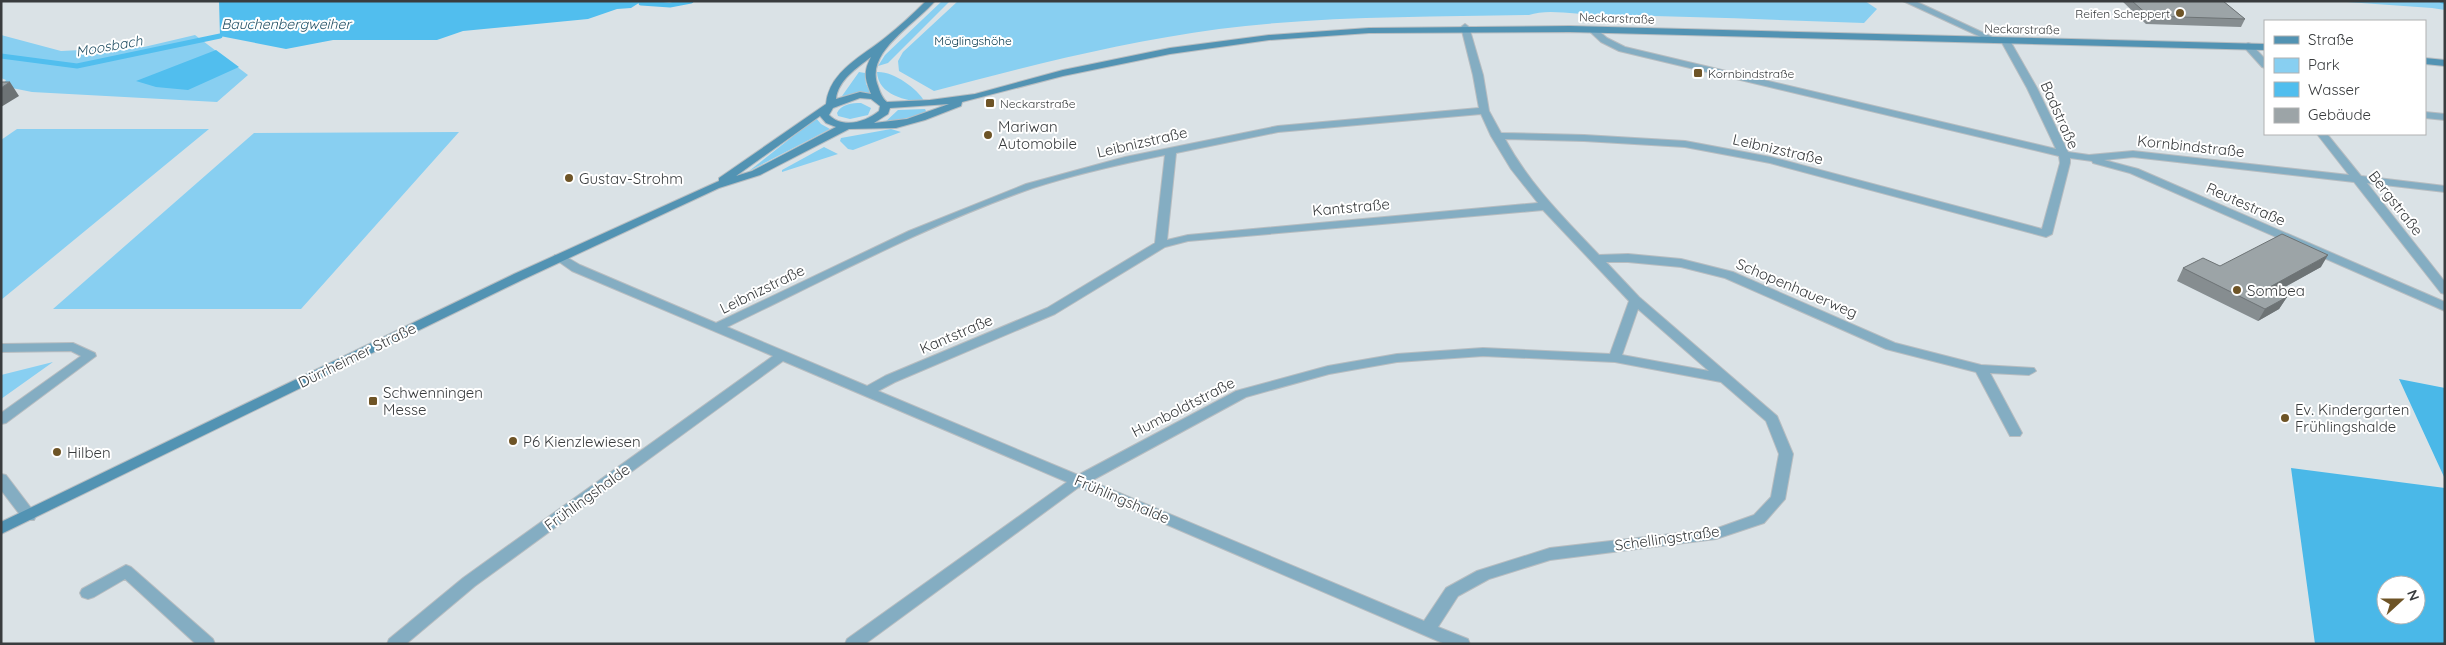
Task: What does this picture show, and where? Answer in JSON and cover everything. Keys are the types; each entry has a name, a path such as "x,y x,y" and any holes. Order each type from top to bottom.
{"main road":[{"path":"828,106 830,96 839,81 859,62 882,46 931,1"},
{"name":"Neckarstraße","path":"976,97 936,114 881,128 827,120 824,115 828,106 856,96 882,102 935,103 976,97 1063,73 1215,44 1333,32 1465,27 1591,29 2264,47"},
{"path":"882,46 870,68 869,76 882,102"},
{"path":"2426,62 2445,63"},
{"name":"Dürrheimer Straße","path":"1,529 559,257 715,186 756,173 853,125 880,117 884,112 882,102"},
{"name":"Dürrheimer Straße","path":"715,186 813,114 828,106"}],"street":[{"path":"1907,1 2002,41"},
{"name":"Schellingstraße","path":"1428,629 1452,592 1482,574 1550,554 1716,534 1759,519 1778,499 1786,454 1772,419 1635,300 1546,206 1516,169 1496,136 1484,111 1478,76 1465,27"},
{"name":"Kornbindstraße","path":"1591,29 1604,40 1622,49 2064,154 2088,158 2133,154 2445,189"},
{"name":"Badstraße","path":"2002,41 2032,88 2064,154 2065,163 2046,234"},
{"path":"2248,46 2264,64"},
{"name":"Leibnizstraße","path":"717,327 913,233 1030,186 1125,160 1278,129 1484,111"},
{"path":"2426,115 2445,117"},
{"name":"Bergstraße","path":"2323,135 2445,290"},
{"name":"Leibnizstraße","path":"1496,136 1584,138 1685,144 1771,160 2046,234"},
{"path":"1161,245 1171,151"},
{"name":"Reutestraße","path":"2088,158 2134,171 2445,307"},
{"name":"Kantstraße","path":"868,391 890,379 1051,311 1161,245 1188,238 1546,206"},
{"name":"Frühlingshalde","path":"559,257 576,268 1462,644"},
{"name":"Schopenhauerweg","path":"1597,259 1628,258 1681,264 1729,275 1891,346 1981,369 2029,371"},
{"path":"1635,300 1615,358 1724,378"},
{"path":"1,348 73,347 90,356 1,420"},
{"name":"Humboldtstraße","path":"853,644 1078,480 1242,394 1328,370 1397,358 1483,352 1615,358"},
{"name":"Frühlingshalde","path":"396,644 472,580 783,355"},
{"path":"1981,369 2015,433"},
{"path":"1,479 29,516"},
{"path":"88,593 126,571 207,644"}],"green space":[{"path":"942,1 950,1 888,63 878,66 885,55"},
{"name":"Möglingshöhe","path":"958,1 1865,1 1877,9 1864,23 1545,12 1529,15 1334,19 1257,25 1183,34 1111,48 934,91 899,71 898,61 903,52"},
{"path":"2333,1 2445,1 2445,10 2432,8"},
{"path":"1,35 61,51 144,47 195,35 248,75 217,102 32,92 2,86 6,80 1,78"},
{"path":"859,72 865,73 866,84 872,93 842,96"},
{"path":"877,72 890,74 904,81 925,102 894,95 882,86"},
{"path":"861,103 871,108 868,115 850,119 838,116 837,113 844,106"},
{"path":"925,109 927,113 883,124 898,110"},
{"path":"816,118 821,124 830,129 749,171"},
{"path":"17,129 209,129 1,300 1,140"},
{"path":"891,129 901,132 853,150 848,149 840,141 841,138"},
{"path":"459,132 301,309 53,309 254,133"},
{"path":"824,147 838,154 782,172 782,170"},
{"path":"53,362 1,399 1,375"}],"shaded area":[{"path":"2399,379 2445,388 2445,479"},
{"path":"2291,468 2445,488 2445,644 2315,644"}],"water":[{"name":"Bauchenbergweiher","path":"219,1 642,1 631,8 617,9 588,19 463,31 437,40 333,40 286,49 220,36"},
{"path":"216,50 239,67 188,90 156,87 136,81"}],"building":[{"path":"2132,1 2223,1 2245,19 2149,16"},
{"path":"1,82 10,82 1,88"},
{"name":"Sombea","path":"2282,234 2328,255 2268,288 2287,297 2265,309 2183,268 2203,258 2220,266"}],"waterway":[{"name":"Moosbach","path":"641,3 670,5 691,1"},
{"name":"Moosbach","path":"1,56 77,66 220,36"}],"place":[{"name":"Reifen Scheppert","path":"2180,13"},
{"name":"Kornbindstraße","path":"1698,73"},
{"name":"Neckarstraße","path":"990,103"},
{"name":"Mariwan Automobile","path":"988,135"},
{"name":"Gustav-Strohm","path":"569,178"},
{"name":"Sombea","path":"2237,290"},
{"name":"Schwenningen Messe","path":"373,401"},
{"name":"Ev. Kindergarten Frühlingshalde","path":"2285,418"},
{"name":"P6 Kienzlewiesen","path":"513,441"},
{"name":"Hilben","path":"57,452"}]}
